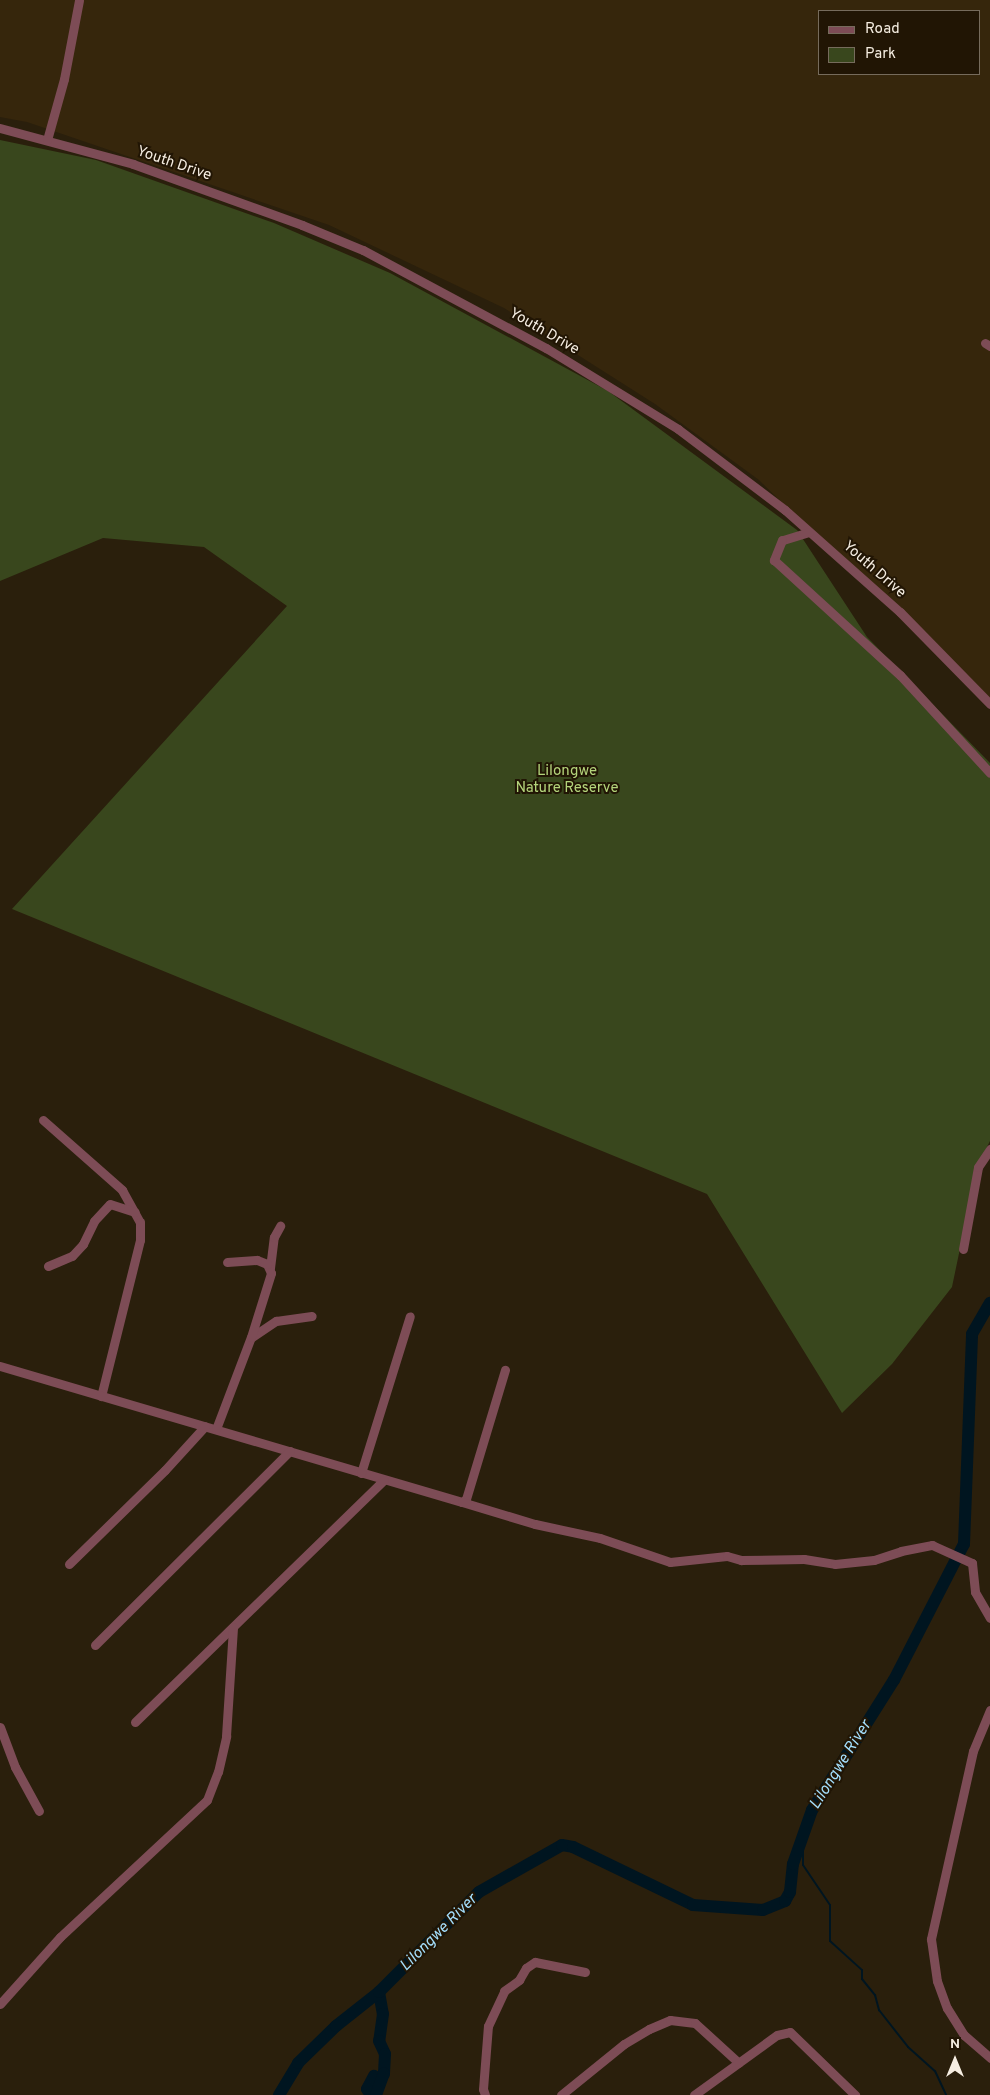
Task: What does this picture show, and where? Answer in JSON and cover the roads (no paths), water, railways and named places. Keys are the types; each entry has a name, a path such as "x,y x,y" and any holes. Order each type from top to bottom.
{"street":[{"path":"47,140 64,79 79,0"},
{"name":"Youth Drive","path":"0,128 133,164 302,225 363,250 434,286 632,399 733,470 809,532 900,612 990,704"},
{"path":"809,532 782,540 774,560 900,675 990,773"},
{"path":"43,1120 122,1190 140,1222 140,1240 101,1396"},
{"path":"963,1248 978,1167 990,1149"},
{"path":"48,1266 72,1256 83,1244 94,1221 110,1204 136,1212"},
{"path":"216,1429 251,1337 270,1279 274,1237 280,1226"},
{"path":"227,1262 257,1260 270,1268"},
{"path":"251,1337 276,1321 312,1316"},
{"path":"361,1472 410,1316"},
{"path":"0,1366 290,1450 384,1480 535,1524 600,1538 670,1562 727,1556 741,1560 804,1559 835,1564 874,1560 901,1550 932,1545 972,1563 975,1592 990,1618"},
{"path":"462,1502 466,1499 505,1370"},
{"path":"69,1564 165,1470 205,1426"},
{"path":"95,1645 290,1450"},
{"path":"135,1722 384,1480"},
{"path":"0,2004 60,1937 207,1800 218,1772 226,1736 233,1627"},
{"path":"990,1710 971,1760 932,1939 937,1981 947,2008 964,2035 990,2058"},
{"path":"0,1728 15,1767 39,1811"},
{"path":"485,2095 482,2089 488,2026 504,1991 520,1980 526,1968 535,1962 585,1972"},
{"path":"560,2095 624,2044 670,2020 695,2023 740,2063"},
{"path":"694,2095 777,2035 790,2032 853,2092"},
{"path":"841,2095 853,2092"}],"waterway":[{"name":"Lilongwe River","path":"279,2095 298,2063 336,2026 379,1992 479,1892 562,1845 573,1847 693,1905 763,1910 785,1901 790,1892 793,1864 812,1810 894,1680 964,1544 972,1334 990,1303"},
{"path":"803,1834 803,1865 830,1905 830,1941 862,1970 862,1979 875,1995 879,2010 908,2047 935,2071 946,2095"},
{"path":"379,1992 383,2014 379,2041 385,2054 384,2074"},
{"path":"376,2095 384,2073"},
{"path":"371,2095 367,2089 374,2076"}],"park label":[{"name":"Lilongwe Nature Reserve","path":"567,780"}]}
